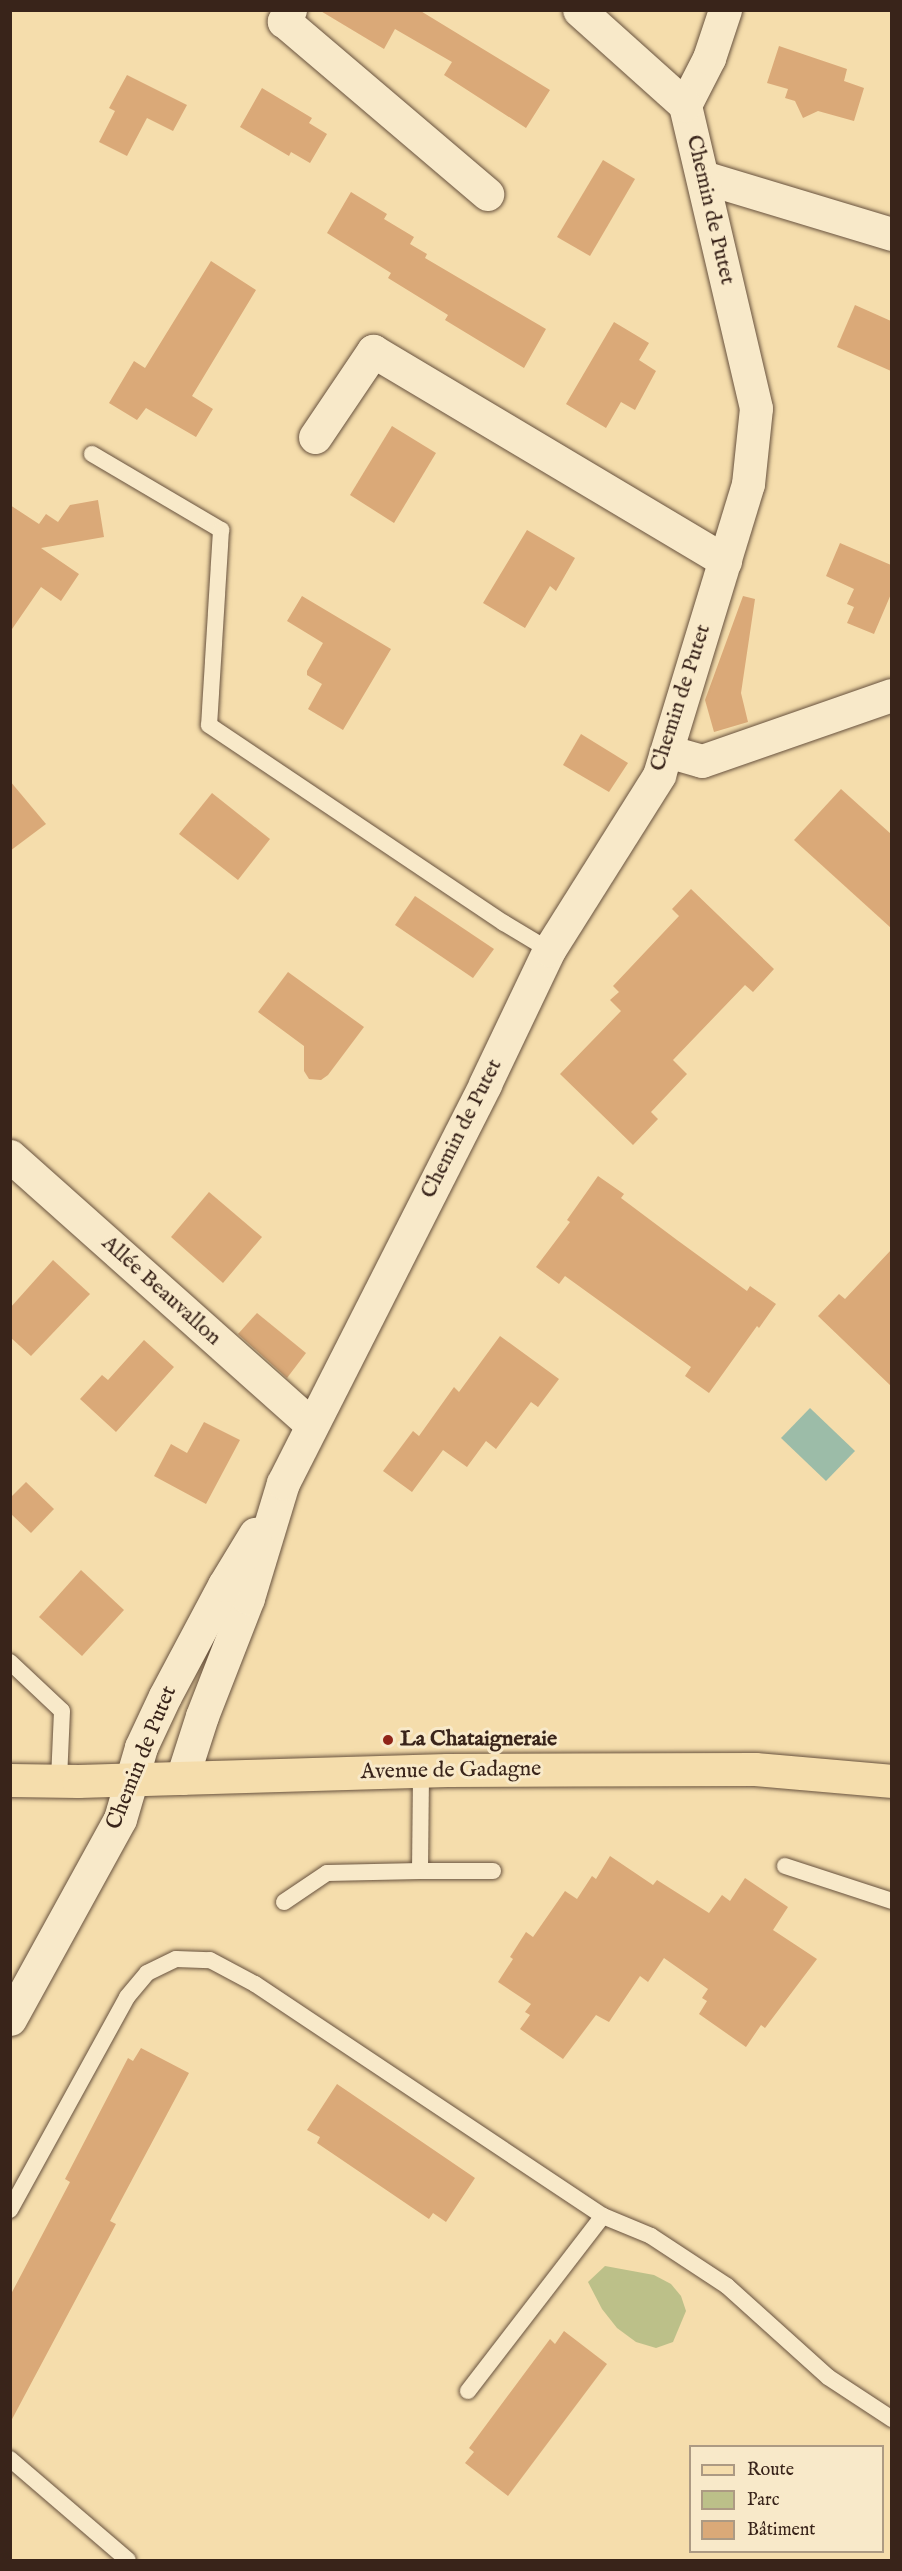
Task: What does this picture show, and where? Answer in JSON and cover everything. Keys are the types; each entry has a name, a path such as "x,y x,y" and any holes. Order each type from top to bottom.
{"main road":[{"name":"Avenue de Gadagne","path":"10,1779 60,1781 421,1770 755,1769 891,1781"}],"street":[{"path":"290,10 284,21 487,194"},
{"name":"Chemin de Putet","path":"10,2019 120,1819 141,1748 184,1659 224,1585 277,1498 480,1094 549,950 659,775 748,484 756,408 685,105 579,10"},
{"path":"685,105 709,58 725,10"},
{"path":"703,177 891,234"},
{"path":"315,437 373,351 725,561"},
{"path":"667,751 702,761 891,695"},
{"name":"Allée Beauvallon","path":"10,1156 312,1425"},
{"name":"Chemin de Putet","path":"182,1778 202,1716 248,1598 277,1498"}],"lane":[{"path":"92,454 221,530 208,725 504,923 549,950"},
{"path":"10,1662 62,1711 60,1781"},
{"path":"420,1871 421,1770"},
{"path":"785,1866 891,1900"},
{"path":"284,1902 327,1873 493,1871"},
{"path":"10,2210 127,1997 147,1972 176,1959 210,1960 255,1984 603,2216 651,2236 727,2286 828,2378 891,2419"},
{"path":"468,2391 603,2216"},
{"path":"10,2459 128,2560"}],"green space":[{"path":"605,2266 654,2275 671,2284 681,2296 686,2311 673,2342 656,2348 636,2342 617,2328 602,2309 588,2282"}],"shaded area":[{"path":"810,1408 855,1451 826,1481 781,1438"}],"building":[{"path":"319,10 419,10 550,90 526,128 444,75 452,62 395,29 384,49"},
{"path":"779,46 847,69 844,81 864,88 854,121 818,111 803,118 795,101 785,98 788,89 767,83"},
{"path":"127,75 187,105 173,131 147,118 127,156 99,142 115,111 109,108"},
{"path":"262,88 312,118 309,123 327,134 310,163 291,152 289,156 240,127"},
{"path":"603,160 635,179 590,256 557,237"},
{"path":"351,192 387,214 384,219 414,237 410,244 427,254 425,258 546,329 524,368 445,320 448,315 388,278 391,273 327,233"},
{"path":"211,261 256,290 192,396 213,409 196,437 146,408 137,420 109,403 134,361 145,368"},
{"path":"855,305 891,321 891,371 837,347"},
{"path":"614,322 649,343 639,360 656,371 635,410 621,402 606,428 566,404"},
{"path":"392,426 436,453 394,523 350,495"},
{"path":"98,500 104,537 41,548 79,574 61,601 41,587 10,632 10,505 39,524 46,514 58,522 70,505"},
{"path":"527,530 575,558 556,591 550,586 525,628 483,603"},
{"path":"840,543 891,565 891,594 874,634 847,623 854,607 847,604 854,589 826,576"},
{"path":"302,596 391,649 343,730 308,709 322,684 307,675 307,671 323,643 287,621"},
{"path":"743,596 755,599 741,693 748,722 714,732 705,700"},
{"path":"581,734 628,763 609,792 563,765"},
{"path":"10,781 46,824 10,851"},
{"path":"841,789 891,834 891,928 794,840"},
{"path":"212,793 270,839 238,880 179,834"},
{"path":"691,889 774,969 753,992 745,985 673,1060 687,1074 651,1112 658,1119 633,1145 560,1074 621,1011 610,1000 619,992 613,986 679,916 672,909"},
{"path":"415,896 494,949 473,978 395,925"},
{"path":"288,972 364,1027 328,1075 321,1080 309,1079 304,1071 304,1046 258,1012"},
{"path":"598,1176 624,1194 621,1198 747,1291 750,1286 776,1304 759,1328 757,1326 709,1393 685,1376 691,1367 565,1276 559,1284 536,1267 570,1222 567,1220"},
{"path":"209,1192 262,1237 223,1283 171,1237"},
{"path":"891,1250 891,1386 818,1316 839,1294 845,1299"},
{"path":"53,1260 90,1294 31,1356 10,1337 10,1308"},
{"path":"257,1313 306,1353 287,1378 238,1334"},
{"path":"500,1336 559,1379 538,1407 531,1402 496,1449 486,1441 467,1467 443,1450 412,1492 383,1471 413,1431 419,1436 454,1387 459,1392"},
{"path":"144,1340 174,1367 116,1432 80,1399 102,1375 108,1380"},
{"path":"204,1422 240,1440 206,1504 154,1476 171,1444 187,1453"},
{"path":"26,1482 54,1509 31,1533 10,1513 10,1498"},
{"path":"81,1570 124,1610 82,1656 39,1617"},
{"path":"610,1856 653,1885 657,1880 709,1913 722,1895 730,1901 745,1878 788,1907 773,1930 817,1959 765,2028 761,2025 746,2047 699,2014 707,2001 702,1998 708,1989 664,1958 648,1982 640,1976 609,2022 596,2015 563,2059 520,2029 530,2015 525,2012 531,2004 498,1982 513,1959 510,1957 526,1932 533,1937 565,1891 577,1899 592,1876 596,1879"},
{"path":"141,2048 189,2073 110,2221 116,2224 10,2423 10,2296 70,2182 65,2179 128,2058 133,2061"},
{"path":"337,2084 475,2178 446,2222 433,2213 429,2219 317,2143 320,2137 307,2130"},
{"path":"564,2331 607,2364 508,2496 465,2463 474,2452 469,2448 550,2339 555,2344"}],"place":[{"name":"La Chataigneraie","path":"388,1740"}]}
